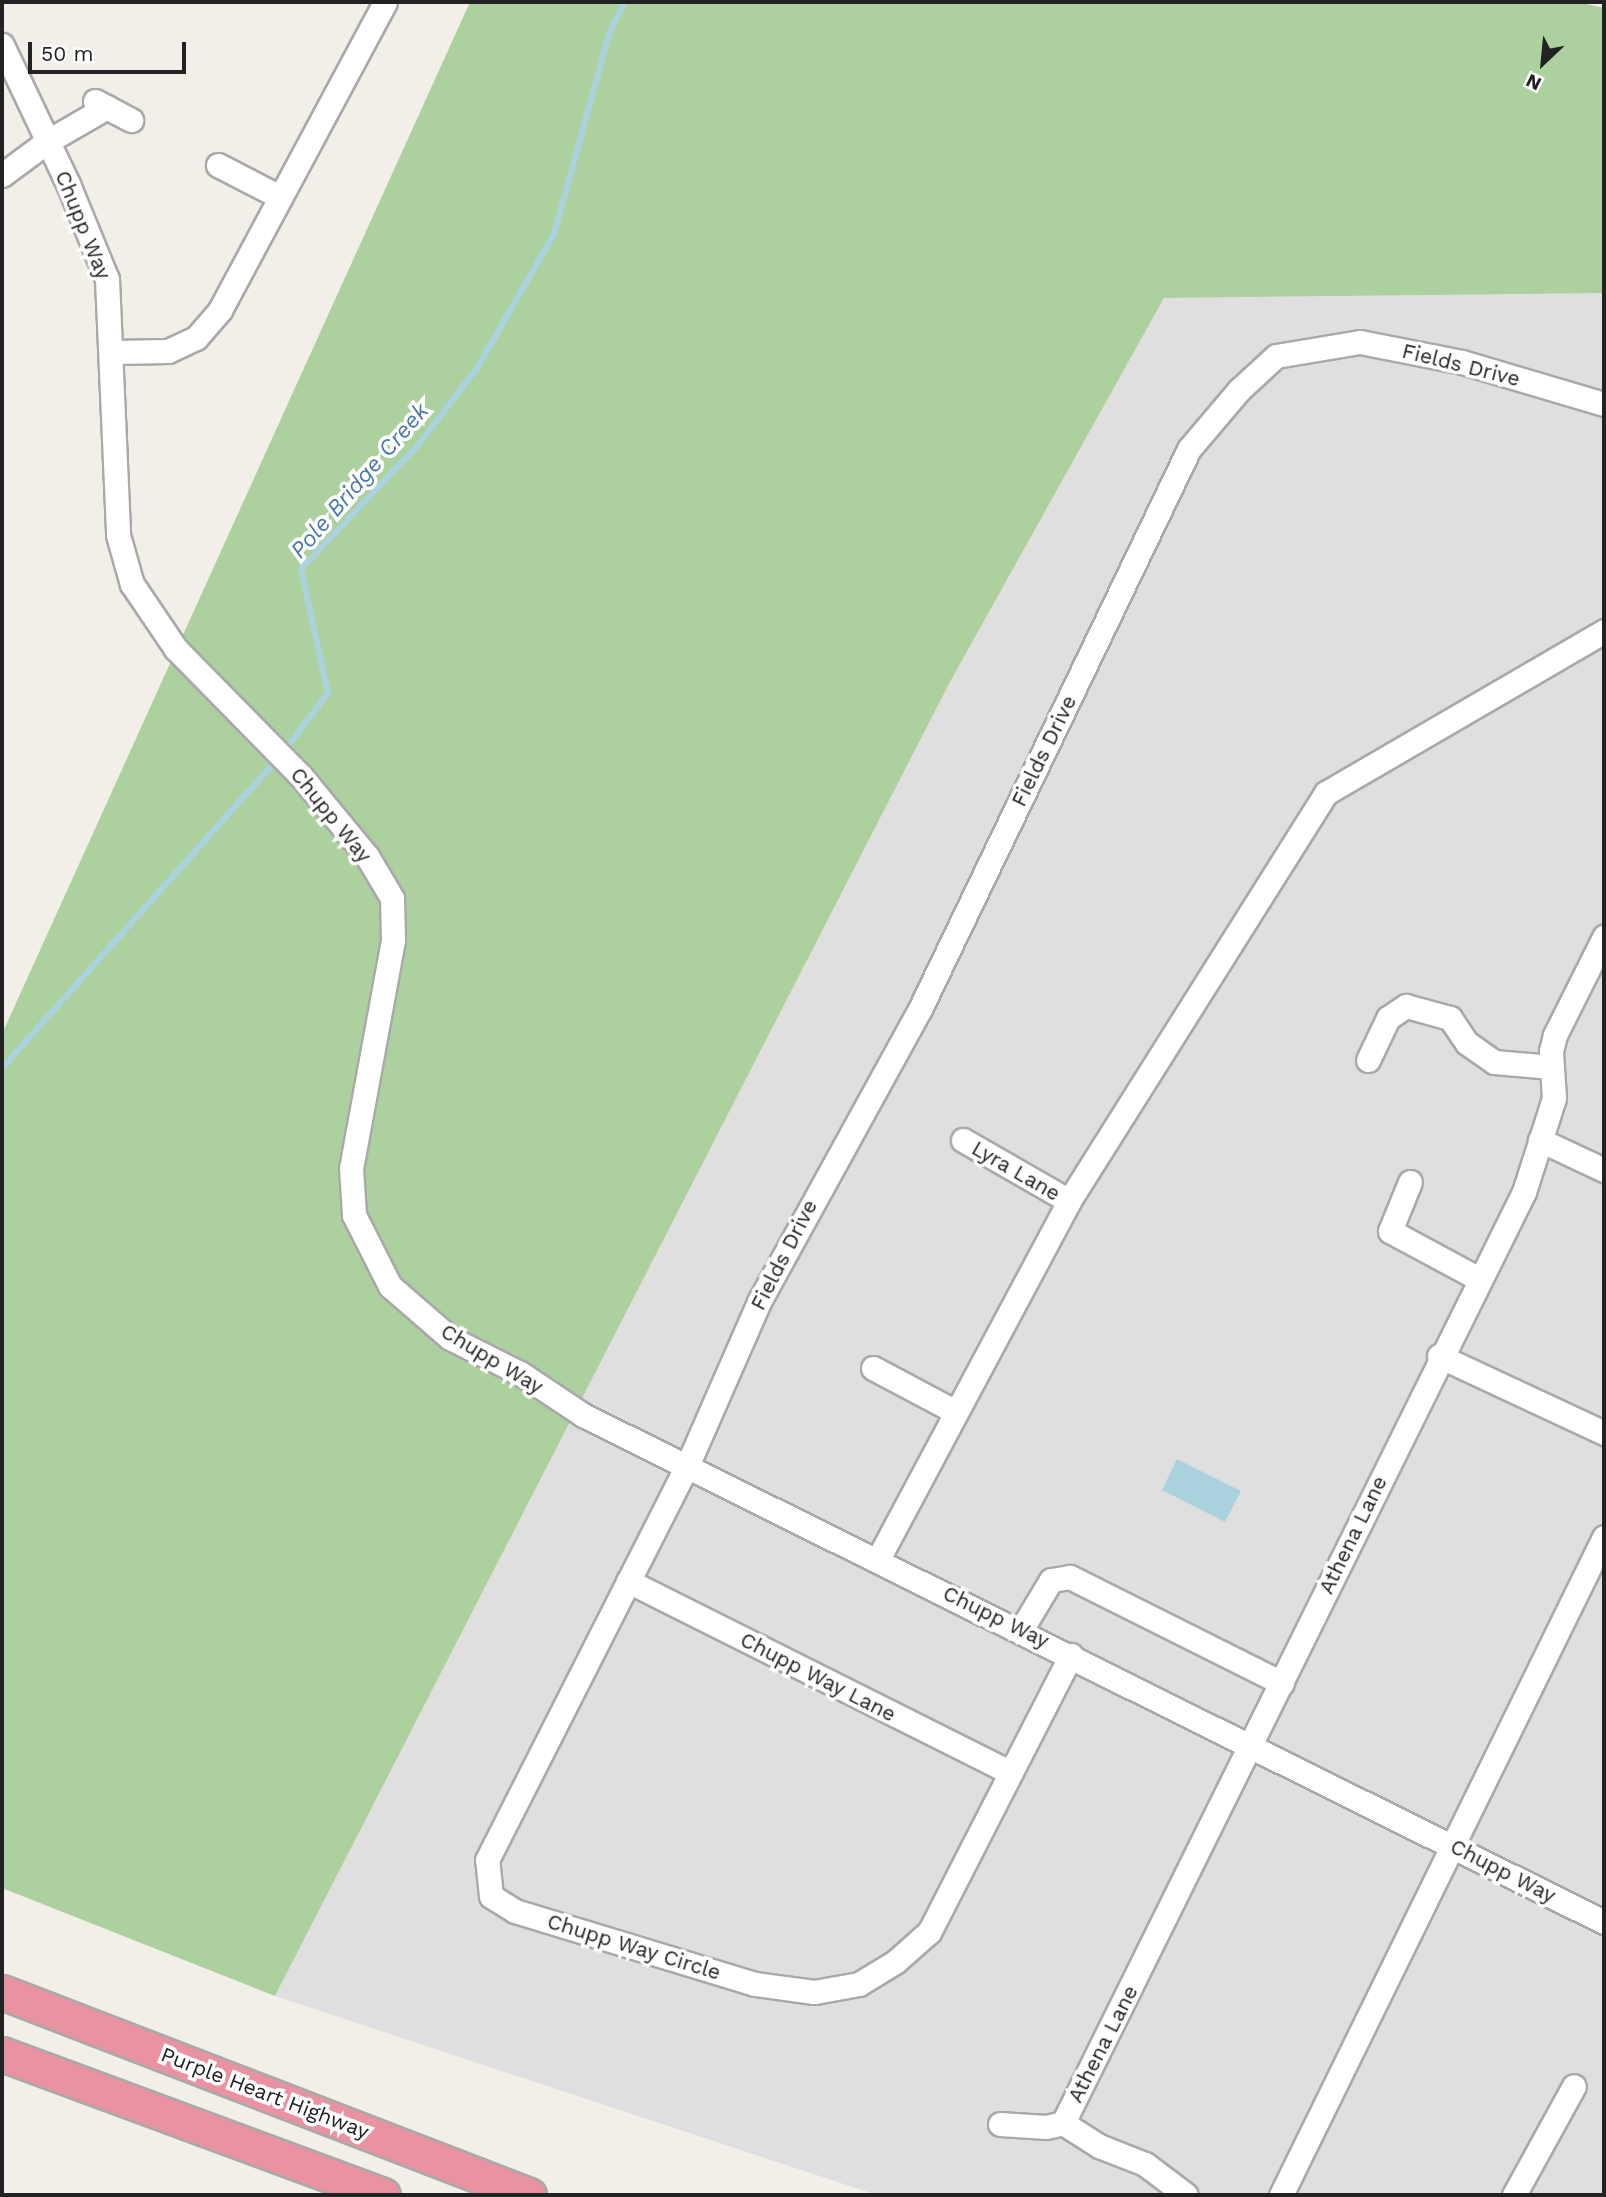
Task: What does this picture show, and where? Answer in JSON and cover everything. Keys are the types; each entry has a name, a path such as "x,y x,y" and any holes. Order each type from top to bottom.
{"highway":[{"path":"2,1978 137,2044"},
{"name":"Purple Heart Highway","path":"2,1992 529,2195"},
{"path":"2,2054 383,2195"}],"street":[{"path":"113,352 168,351 196,338 220,310 385,2"},
{"name":"Chupp Way","path":"2,46 48,141 107,279 113,352 118,535 132,583 176,649 301,776 367,856 392,898 393,940 351,1168 354,1215 390,1286 450,1338 520,1373 583,1415 1071,1654 1604,1922"},
{"path":"2,175 101,104 131,120"},
{"path":"218,165 280,197"},
{"name":"Fields Drive","path":"687,1466 760,1300 920,1009 1189,449 1239,390 1276,356 1360,342 1462,362 1604,404"},
{"path":"878,1559 954,1411 1069,1201 1326,793 1604,631"},
{"name":"Athena Lane","path":"1063,2123 1252,1745 1439,1356 1524,1192 1554,1098 1551,1051 1562,1017 1604,937"},
{"path":"1368,1060 1388,1018 1406,1006 1450,1018 1467,1043 1494,1062 1552,1067"},
{"name":"Lyra Lane","path":"963,1140 1069,1201"},
{"path":"1540,1140 1604,1170"},
{"path":"1410,1182 1390,1231 1479,1279"},
{"path":"1439,1356 1604,1433"},
{"path":"873,1368 954,1411"},
{"name":"Chupp Way Circle","path":"687,1466 487,1860 491,1896 515,1911 755,1984 814,1992 859,1984 895,1962 929,1932 1071,1654"},
{"path":"1280,2195 1604,1536"},
{"path":"1021,1630 1051,1580 1070,1577 1282,1683"},
{"name":"Chupp Way Lane","path":"628,1581 1009,1772"},
{"path":"1514,2195 1574,2086"},
{"name":"Athena Lane","path":"1000,2124 1046,2127 1063,2123 1099,2146 1145,2164 1185,2195"}],"shaded area":[{"path":"1604,293 1604,2195 877,2195 275,1996 950,682 1164,298"}],"green space":[{"path":"470,2 1578,2 1604,8 1604,293 1164,298 950,682 275,1996 2,1888 2,1034"}],"water":[{"path":"1177,1459 1241,1491 1225,1522 1162,1490"}],"waterway":[{"name":"Pole Bridge Creek","path":"284,751 328,693 301,569 419,444 477,368 554,234 610,31 625,2"},
{"name":"Pole Bridge Creek","path":"2,1068 277,759"}]}
